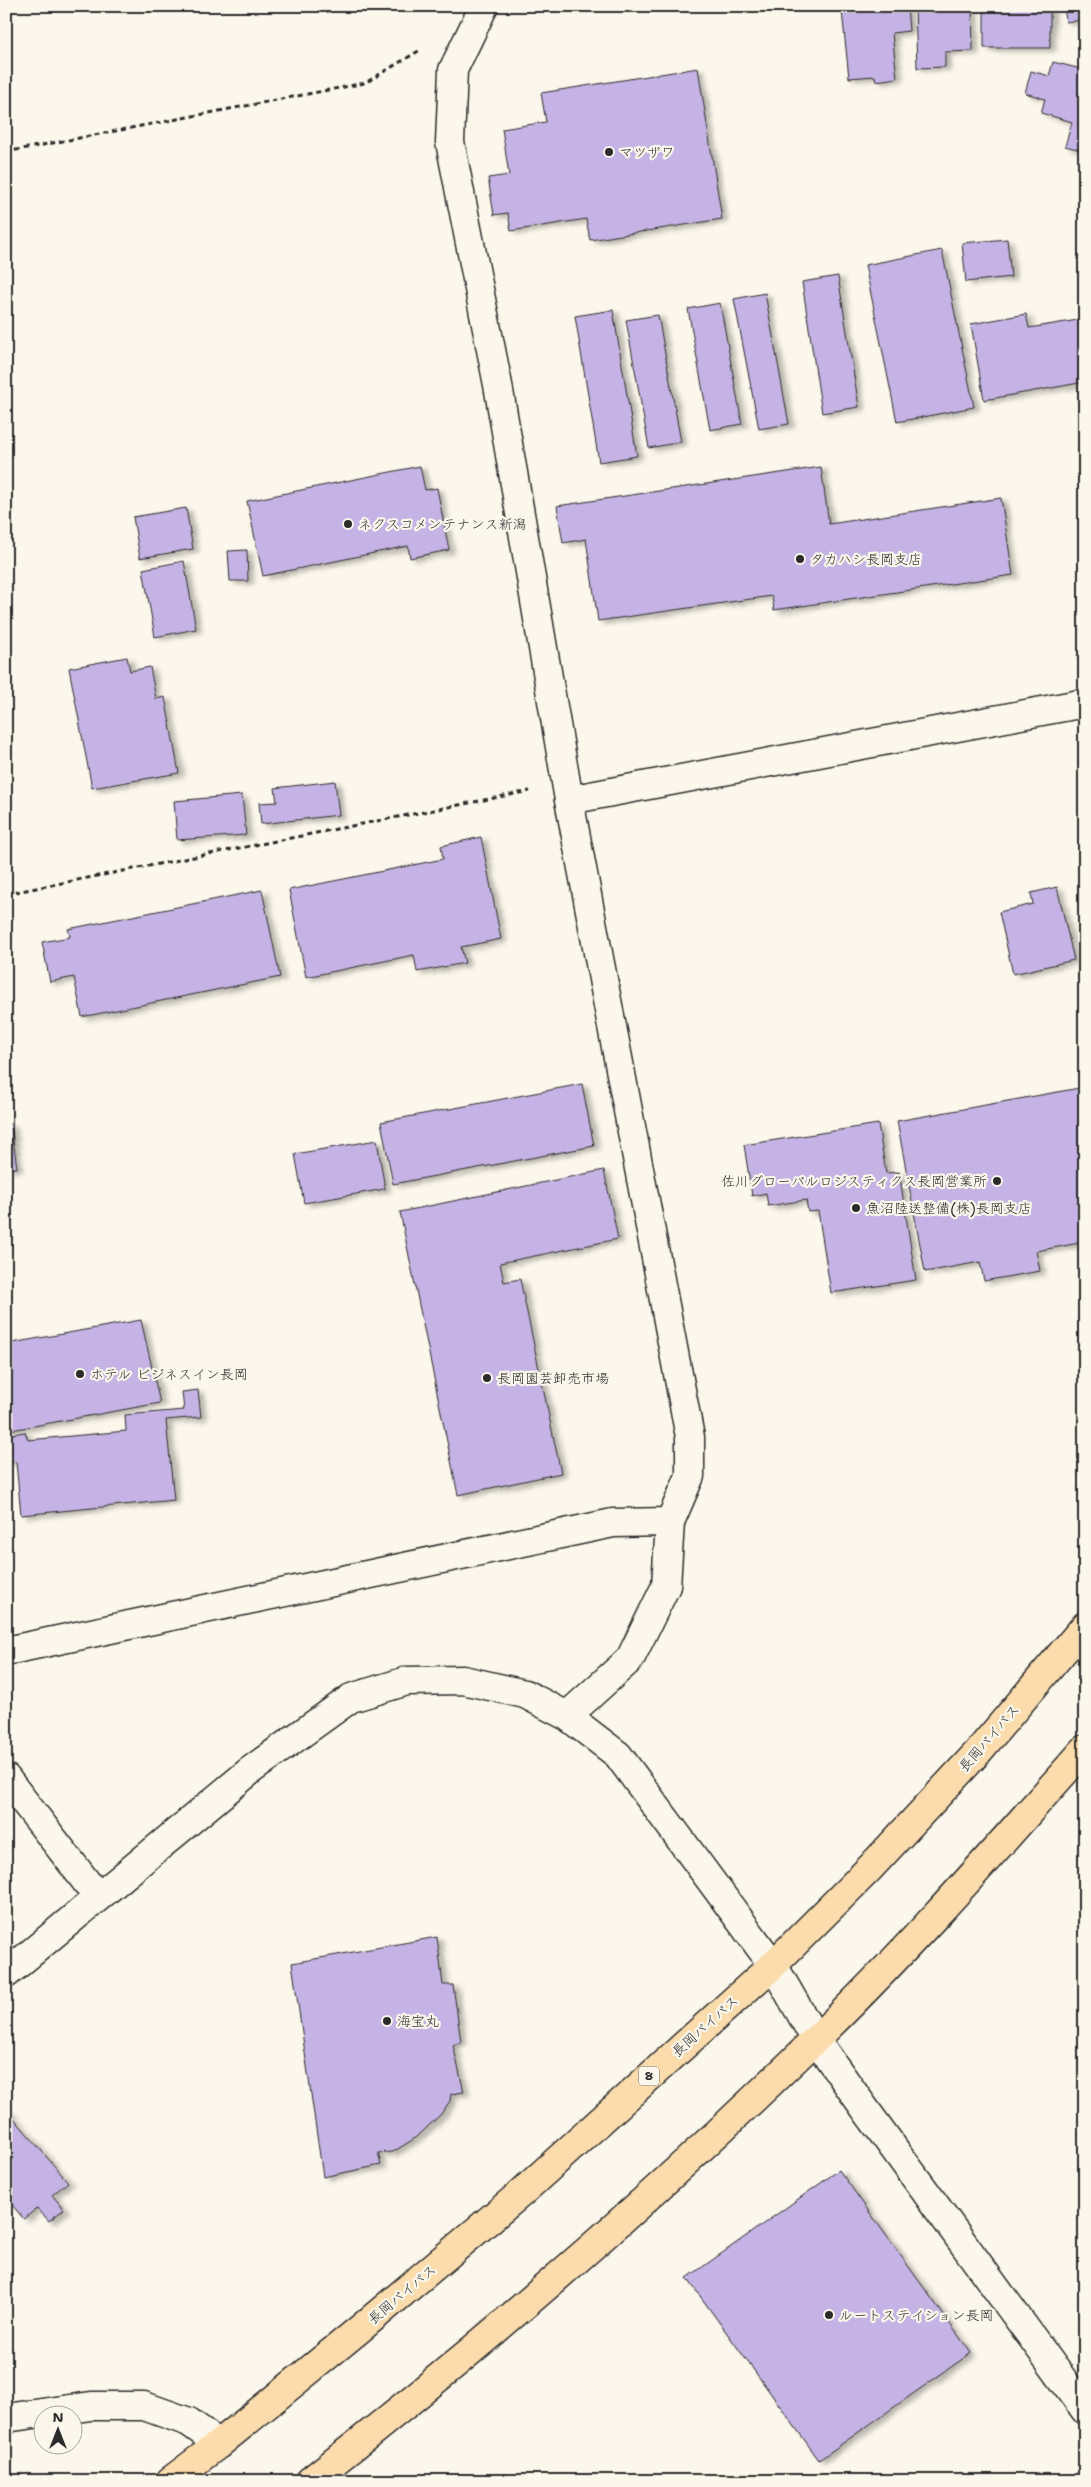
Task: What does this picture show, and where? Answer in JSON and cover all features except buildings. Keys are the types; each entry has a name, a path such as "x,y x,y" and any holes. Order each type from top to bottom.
{"highway":[{"name":"長岡バイパス","path":"170,2481 219,2444 513,2200 773,1965 870,1868 978,1752 1085,1626"},
{"path":"310,2481 426,2390 582,2257 816,2040 926,1925 1085,1749"}],"street":[{"path":"484,6 460,51 453,70 450,142 498,385 569,800 690,1437 690,1476 670,1522 666,1586 630,1659 568,1716"},
{"path":"569,800 1085,703"},
{"path":"6,1651 613,1523 670,1522"},
{"path":"6,1974 251,1770 351,1698 407,1681 463,1680 525,1694 568,1716 618,1755 773,1965 816,2040 1085,2410"},
{"path":"6,1778 98,1897"},
{"path":"6,2418 91,2406 144,2406 189,2422 219,2444"}],"path":[{"path":"6,152 365,83 428,45 460,51"},
{"path":"6,894 534,790 569,800"}],"place":[{"name":"マツザワ","path":"609,152"},
{"name":"ネクスコメンテナンス新潟","path":"348,524"},
{"name":"タカハシ長岡支店","path":"800,559"},
{"name":"佐川グローバルロジスティクス長岡営業所","path":"997,1181"},
{"name":"魚沼陸送整備(株)長岡支店","path":"856,1208"},
{"name":"ホテル ビジネスイン長岡","path":"80,1374"},
{"name":"長岡園芸卸売市場","path":"487,1378"},
{"name":"海宝丸","path":"387,2021"},
{"name":"ルートステイション長岡","path":"829,2315"}]}
